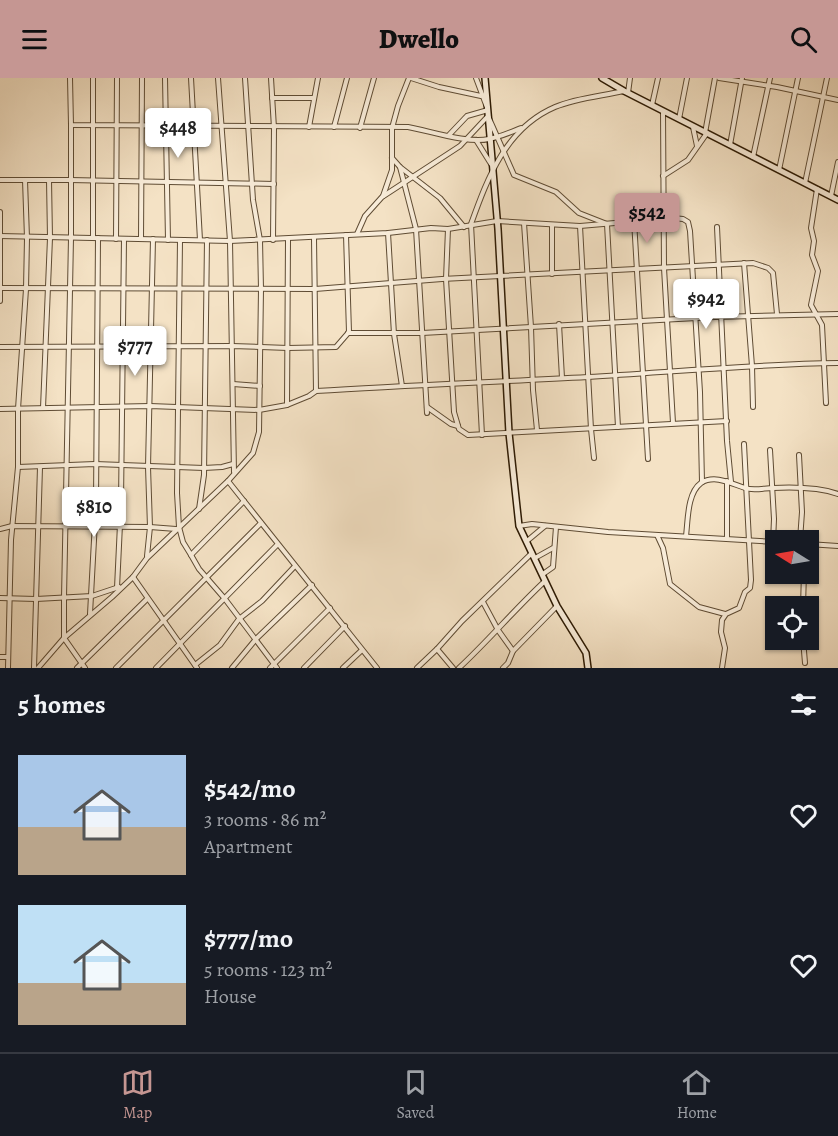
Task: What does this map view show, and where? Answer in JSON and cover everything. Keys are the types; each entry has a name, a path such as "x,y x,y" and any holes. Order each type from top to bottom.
{"main road":[{"path":"485,78 497,221 509,433 519,526 557,606 586,652 588,668"},
{"path":"602,78 838,200"}],"street":[{"path":"70,78 71,238 64,638 85,668"},
{"path":"90,614 95,527 97,347 93,78"},
{"path":"116,239 117,78"},
{"path":"141,239 142,78"},
{"path":"165,78 168,240"},
{"path":"191,78 200,240"},
{"path":"218,78 232,288 234,473"},
{"path":"36,668 64,638 133,577 147,558 228,481 253,453 256,446 260,432 260,240 256,227 252,185 245,78"},
{"path":"271,78 274,128 273,240"},
{"path":"309,127 318,78"},
{"path":"334,127 347,78"},
{"path":"360,128 374,78"},
{"path":"357,234 365,216 382,196 390,178 392,128 398,106 410,78 481,96"},
{"path":"476,78 481,96 514,175 556,192 579,213 607,224"},
{"path":"482,435 471,224 492,171 510,141 521,128 540,114 557,106 626,92 630,78"},
{"path":"652,105 658,78"},
{"path":"679,119 687,78"},
{"path":"662,177 688,160 706,133 717,78 742,80 838,100"},
{"path":"753,157 770,78"},
{"path":"779,170 798,78"},
{"path":"805,183 827,78"},
{"path":"730,145 742,80"},
{"path":"272,98 315,98"},
{"path":"663,111 664,268 674,423"},
{"path":"448,136 467,116 488,113"},
{"path":"382,196 468,140 488,113"},
{"path":"71,125 222,124 274,128 408,127 476,141 521,128"},
{"path":"693,126 698,147"},
{"path":"476,141 491,164"},
{"path":"392,157 400,167 440,198 464,227"},
{"path":"831,196 838,162"},
{"path":"400,167 416,229 427,413"},
{"path":"0,180 274,184"},
{"path":"8,668 12,526 18,467 18,409 24,346 27,238 25,180"},
{"path":"43,408 49,288 49,180"},
{"path":"805,313 811,305 818,271 812,255 814,241 811,228 817,189"},
{"path":"0,212 0,301"},
{"path":"1,236 230,241 288,240 464,227 497,221 580,226 663,218 683,219 688,222 701,422 702,482"},
{"path":"634,220 648,459"},
{"path":"524,223 537,430"},
{"path":"607,224 618,427"},
{"path":"552,225 552,274"},
{"path":"580,226 594,458"},
{"path":"717,227 728,421 727,538"},
{"path":"448,228 446,279 454,412 458,426"},
{"path":"388,233 394,334 402,386"},
{"path":"0,347 232,346 288,348 338,346 348,333 349,288 346,235"},
{"path":"314,238 316,391"},
{"path":"117,588 122,466 124,239"},
{"path":"147,558 150,526 148,467 153,239"},
{"path":"180,240 177,467 178,528 183,542 206,578 256,639 274,667 330,608"},
{"path":"199,509 204,468 206,408 207,240"},
{"path":"286,405 288,240"},
{"path":"0,288 315,290 446,279 744,263 761,265 773,273 777,314"},
{"path":"744,263 753,407"},
{"path":"811,305 822,325 826,403"},
{"path":"348,333 449,332 722,316 838,314"},
{"path":"414,333 421,323"},
{"path":"559,324 562,378"},
{"path":"0,409 150,406 259,410 286,405 316,391 453,385 724,367 838,363"},
{"path":"233,384 260,386"},
{"path":"427,406 468,435 728,421"},
{"path":"657,535 663,548 670,584 699,608 726,614 739,608 750,588 748,490 744,444"},
{"path":"770,450 774,530"},
{"path":"799,455 801,530"},
{"path":"18,467 95,464 204,468 233,464"},
{"path":"36,668 40,467"},
{"path":"228,481 376,668"},
{"path":"686,536 691,499 695,489 702,482 729,481 748,490 799,487 838,494"},
{"path":"191,555 244,501"},
{"path":"116,668 261,523"},
{"path":"0,529 12,526 178,528"},
{"path":"519,526 556,526 765,541"},
{"path":"527,541 545,526"},
{"path":"459,668 498,630 553,567 556,526"},
{"path":"156,668 277,545"},
{"path":"819,545 838,546"},
{"path":"417,668 437,650 449,633 534,555 553,549"},
{"path":"133,577 196,667 220,645 239,620 262,601 295,567"},
{"path":"232,668 256,639 312,585"},
{"path":"0,598 92,596 123,586"},
{"path":"77,668 147,599"},
{"path":"483,602 498,630 513,651"},
{"path":"503,668 513,651 557,606"},
{"path":"722,668 724,644 721,626 726,614"},
{"path":"304,668 345,626"},
{"path":"343,668 362,650"},
{"path":"437,650 453,668"},
{"path":"804,650 805,663"},
{"path":"0,657 8,657"}]}
